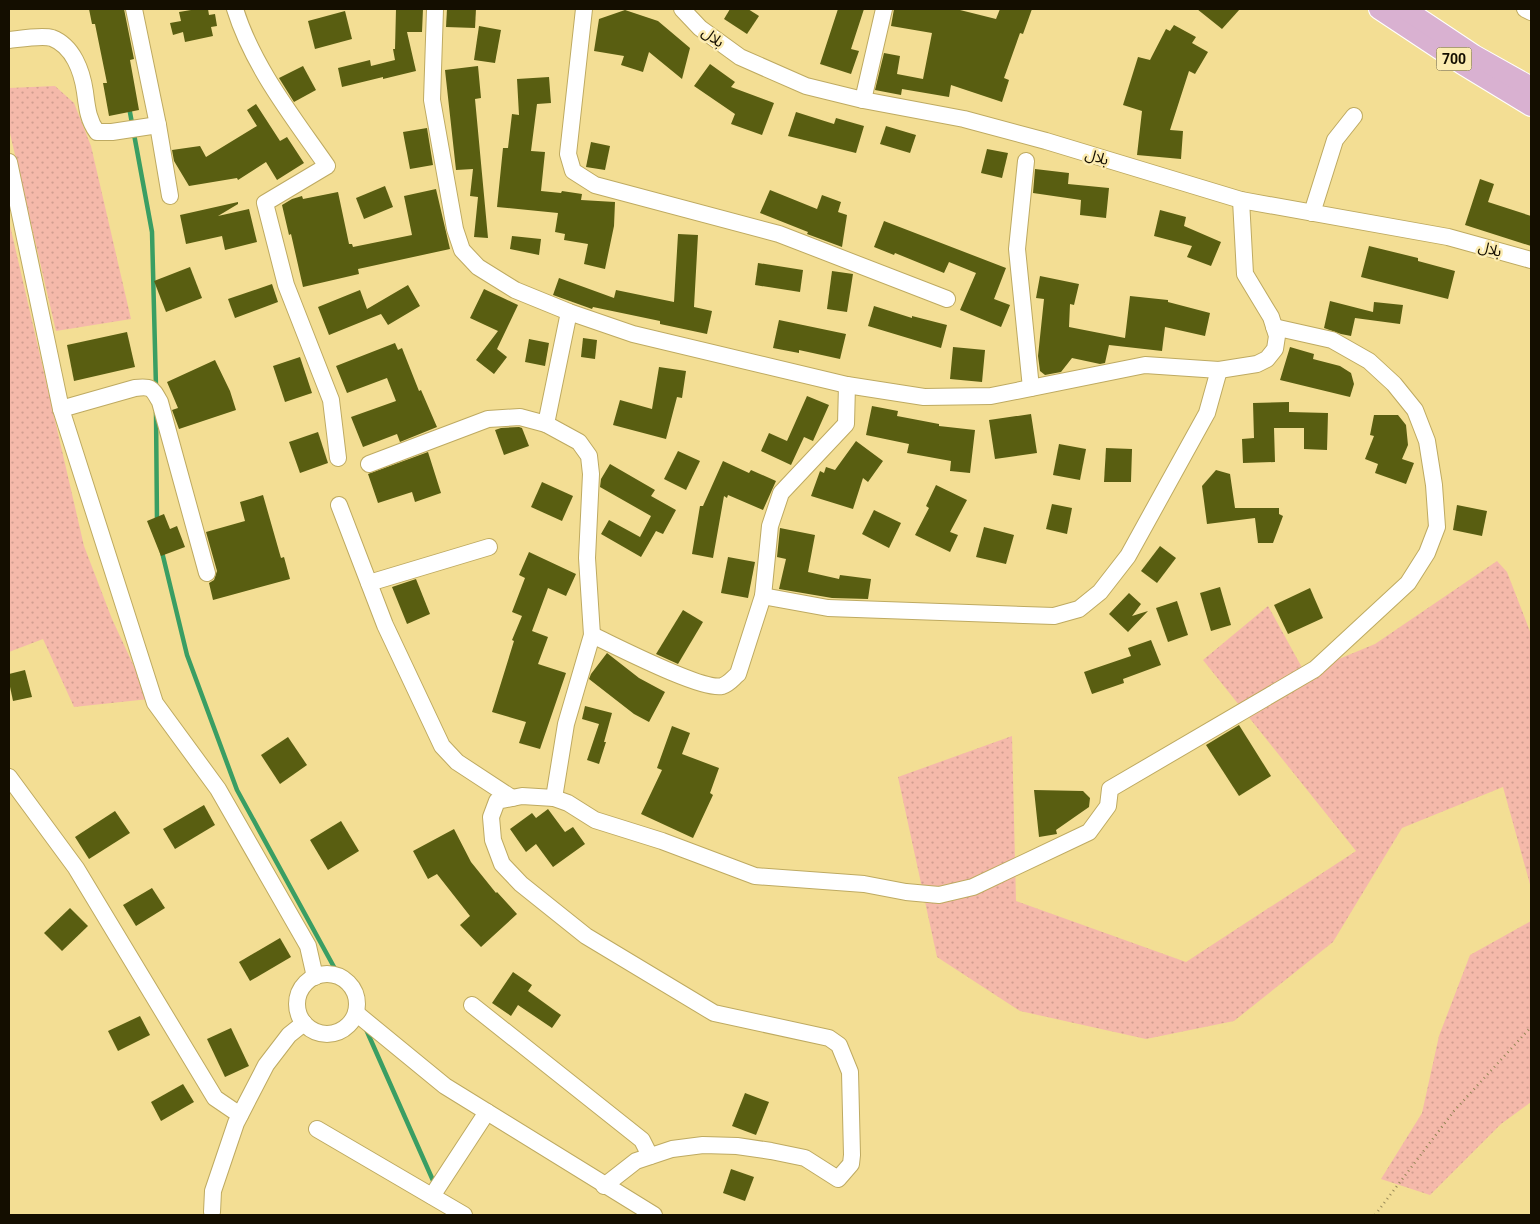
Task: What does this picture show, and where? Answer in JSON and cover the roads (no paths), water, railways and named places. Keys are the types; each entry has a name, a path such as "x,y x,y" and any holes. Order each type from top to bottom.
{"main road":[{"name":"700","path":"1379,9 1462,64 1531,106"},
{"name":"700","path":"1405,9 1474,55 1531,87"}],"street":[{"path":"134,9 158,125 170,196"},
{"path":"235,9 240,25 265,76 327,166 265,203 286,285 331,400 338,458"},
{"path":"435,9 432,100 455,229 462,250 478,267 515,290 633,334 847,386 924,397 991,396 1145,365 1219,370 1256,364 1267,359 1275,349 1277,336 1271,317 1245,274 1241,200"},
{"path":"584,9 568,154 573,171 595,185 779,234 947,299"},
{"name":"بلال","path":"682,9 700,28 740,57 806,86 863,100 964,119 1046,141 1241,200 1448,237 1531,260"},
{"path":"863,100 884,9"},
{"path":"1526,9 1531,12"},
{"path":"9,40 50,37 65,46 79,64 85,88 89,119 97,132 112,132 158,125"},
{"path":"1312,213 1335,140 1354,116"},
{"path":"1026,161 1017,249 1031,388"},
{"path":"9,162 60,409 155,703 218,789 308,946 315,977"},
{"path":"546,424 570,312"},
{"path":"604,1186 636,1161 672,1149 703,1145 737,1146 805,1158 838,1178 850,1164 852,1155 850,1072 839,1045 829,1038 714,1013 586,936 520,884 502,864 493,840 491,817 497,801 522,796 554,798 568,803 595,820 662,841 755,876 864,884 906,892 939,895 973,887 1088,832 1108,806 1110,789 1315,669 1408,583 1427,553 1437,527 1434,485 1427,441 1415,410 1394,384 1368,361 1332,340 1274,327"},
{"path":"763,596 828,608 1054,616 1079,609 1100,592 1128,556 1207,413 1219,370"},
{"path":"592,635 666,670 709,685 721,686 730,682 738,674 763,596 770,526 781,493 846,424 847,386"},
{"path":"60,409 135,388 148,387 152,389 160,402 207,573"},
{"path":"369,464 488,418 520,417 546,424 579,442 589,456 591,474 587,558 592,635 566,724 554,798"},
{"path":"339,505 385,625 442,746 456,762 512,798"},
{"path":"369,583 489,547"},
{"path":"9,777 76,868 215,1098 240,1115"},
{"path":"326,974 338,976 347,982 354,991 358,1002 356,1013 346,1028 328,1034 319,1033 304,1023 299,1013 297,1002 300,992 306,983 315,977 326,974"},
{"path":"472,1005 642,1140 650,1156"},
{"path":"356,1013 445,1086 604,1186 654,1215"},
{"path":"212,1212 213,1191 236,1123 266,1064 288,1035 304,1023"},
{"path":"432,1196 487,1112"},
{"path":"317,1129 464,1215"}],"waterway":[{"path":"129,107 152,232 156,387"},
{"path":"156,412 157,522"},
{"path":"162,552 187,655 237,790 357,1009"},
{"path":"365,1027 435,1185"}]}
